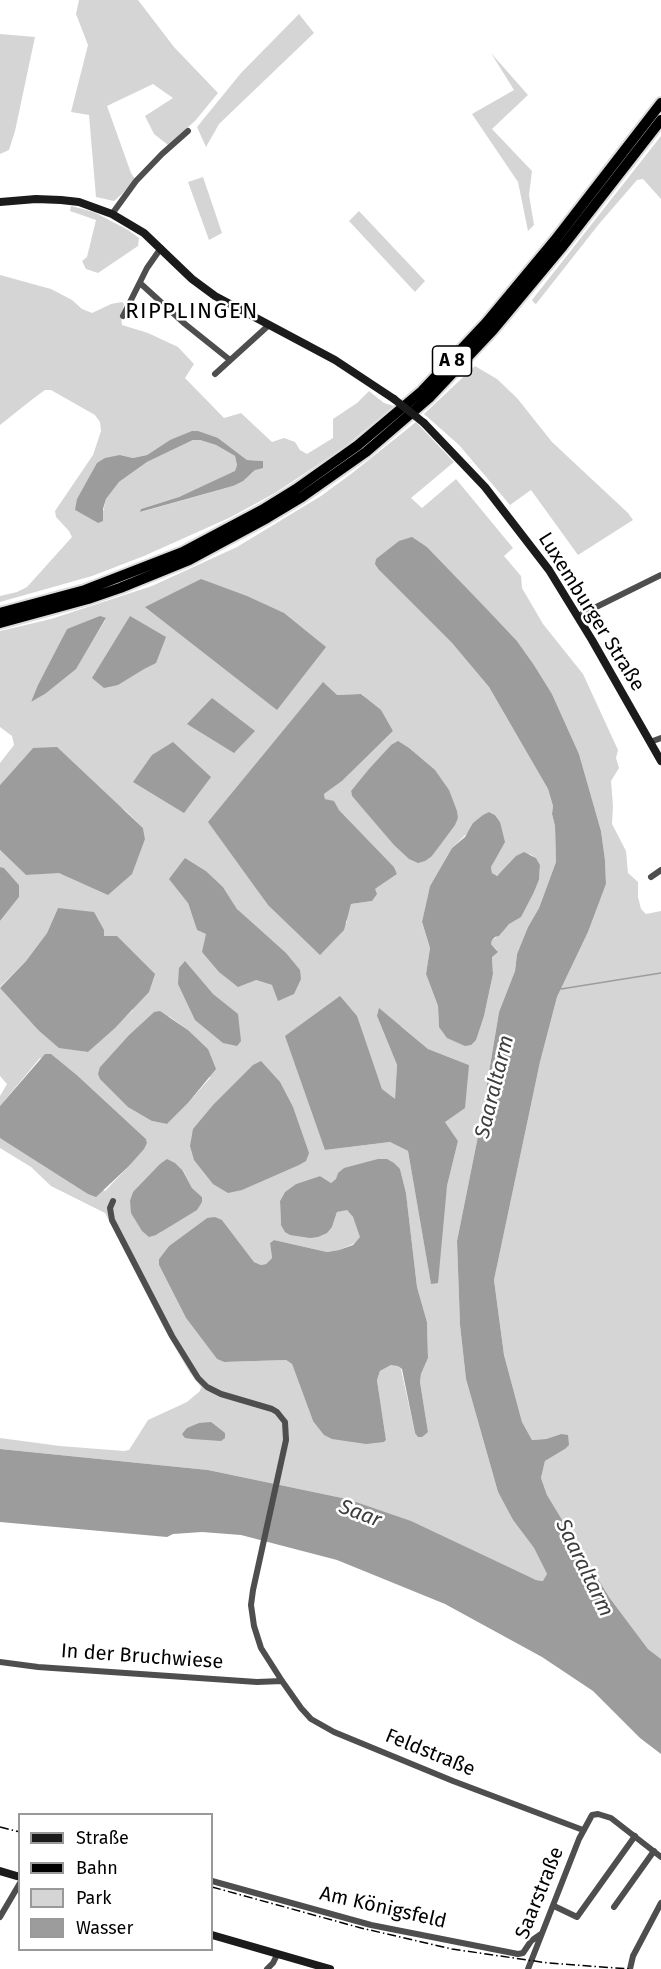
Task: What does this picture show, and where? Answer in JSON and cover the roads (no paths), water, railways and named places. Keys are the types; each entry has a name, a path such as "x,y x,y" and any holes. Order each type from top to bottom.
{"highway":[{"name":"A 8","path":"2,612 85,590 183,552 262,510 358,445 422,391 493,316 661,104"},
{"name":"A 8","path":"0,623 99,596 189,560 267,518 348,465 429,398 493,330 563,246 661,120"}],"main road":[{"name":"Luxemburger Straße","path":"0,202 36,199 61,200 79,202 112,214 144,233 204,289 319,350 394,399 424,423 485,487 549,570 661,761"},
{"path":"0,1871 18,1876"},
{"path":"213,1935 330,1969"}],"street":[{"path":"112,214 136,181 188,131"},
{"path":"123,316 161,248"},
{"path":"140,283 185,324 230,360"},
{"path":"215,374 269,325"},
{"path":"578,616 661,575"},
{"path":"650,742 661,738"},
{"path":"651,877 661,870"},
{"name":"Feldstraße","path":"112,1201 110,1208 112,1220 172,1336 198,1378 207,1387 221,1394 272,1409 285,1422 287,1430 251,1605 254,1626 261,1648 282,1681 311,1719 334,1732 453,1781 583,1830"},
{"name":"In der Bruchwiese","path":"0,1662 257,1682 282,1681"},
{"path":"583,1830 591,1816 598,1814 611,1818 661,1857"},
{"name":"Saarstraße","path":"528,1969 583,1830"},
{"path":"554,1906 578,1917 635,1836"},
{"path":"614,1907 654,1851"},
{"name":"Am Königsfeld","path":"213,1881 371,1925 499,1951 523,1953 531,1941 541,1934"},
{"path":"0,1917 18,1886"},
{"path":"630,1969 633,1956 661,1903"},
{"path":"267,1969 277,1955"}],"water":[{"path":"192,431 218,438 247,460 263,461 263,468 255,470 243,481 233,486 140,512 141,509 179,497 235,471 237,465 235,456 216,445 193,440 147,462 119,482 106,499 103,521 98,523 75,510 77,499 97,463 105,458 120,455 133,458 147,455 170,440"},
{"path":"412,537 427,547 481,603 517,641 534,665 552,694 579,754 601,831 606,884 588,932 557,997 540,1062 494,1280 504,1355 522,1422 532,1440 546,1439 561,1434 568,1435 569,1445 545,1461 541,1478 547,1495 609,1597 648,1649 661,1659 661,1754 640,1738 593,1691 542,1657 445,1604 337,1560 241,1535 202,1532 173,1534 167,1537 0,1522 0,1449 208,1470 347,1499 411,1521 536,1580 543,1581 547,1574 534,1548 513,1520 498,1492 466,1379 460,1325 457,1241 480,1126 499,1012 515,971 517,954 539,908 556,862 553,806 548,789 489,687 452,643 375,564 376,559 399,541"},
{"path":"201,579 284,613 326,647 277,710 145,607"},
{"path":"100,616 106,618 76,669 45,694 31,702 67,629"},
{"path":"130,616 166,637 156,663 118,685 104,688 92,678"},
{"path":"323,682 337,695 361,694 381,710 393,731 342,781 324,794 325,799 334,801 339,810 394,867 397,874 375,889 377,894 372,901 351,904 344,930 320,955 268,905 208,822"},
{"path":"212,698 255,731 234,753 187,724"},
{"path":"398,741 435,770 449,790 457,811 458,818 455,825 432,856 418,863 409,859 394,845 352,796 351,791 391,745"},
{"path":"173,742 211,777 184,813 133,782 152,755"},
{"path":"57,747 143,828 145,839 132,874 108,895 59,873 26,875 0,850 0,785 33,748"},
{"path":"489,812 495,815 500,822 505,842 491,867 492,873 497,876 516,856 524,852 536,858 540,865 539,880 521,917 509,924 499,936 492,940 491,944 498,952 492,957 493,974 484,1016 476,1040 471,1045 465,1046 447,1038 439,1027 438,1006 426,974 430,948 422,922 430,886 452,848 465,837 473,823"},
{"path":"185,858 206,871 223,887 237,909 286,953 300,970 301,979 294,994 278,1001 272,985 256,980 238,987 219,972 202,952 206,934 197,930 188,903 169,879"},
{"path":"0,867 4,868 19,885 19,897 0,921"},
{"path":"58,908 94,912 104,930 104,936 117,936 155,974 149,992 115,1028 88,1052 59,1048 38,1030 0,988 26,961 47,933"},
{"path":"185,961 213,994 238,1014 241,1041 237,1046 223,1043 195,1020 178,984 179,968"},
{"path":"340,996 357,1016 382,1089 395,1099 397,1065 377,1016 379,1008 428,1049 469,1065 465,1108 445,1122 458,1141 447,1186 438,1283 431,1284 408,1151 390,1142 325,1150 285,1036"},
{"path":"160,1011 188,1030 208,1049 216,1069 167,1124 152,1121 128,1107 100,1079 98,1074 100,1067 129,1035 154,1012"},
{"path":"45,1054 51,1054 79,1077 146,1139 144,1149 96,1197 0,1138 0,1106"},
{"path":"261,1061 280,1082 293,1107 309,1153 306,1161 299,1165 242,1190 228,1193 213,1184 194,1160 190,1146 193,1129 213,1105 253,1065"},
{"path":"167,1159 183,1171 192,1188 202,1197 202,1202 197,1210 149,1237 142,1231 131,1213 130,1201 133,1192"},
{"path":"378,1159 387,1159 400,1169 406,1193 417,1287 427,1322 428,1358 420,1382 428,1432 422,1437 418,1437 415,1433 402,1369 391,1365 380,1371 377,1380 386,1440 366,1444 332,1439 324,1435 313,1421 292,1364 286,1360 224,1362 217,1359 186,1318 159,1265 159,1259 169,1246 207,1218 215,1217 222,1220 254,1262 261,1265 266,1264 272,1258 270,1243 274,1240 327,1252 353,1245 360,1237 353,1217 347,1210 337,1212 332,1227 327,1233 310,1238 285,1232 281,1225 280,1201 285,1192 296,1184 320,1176 331,1183 344,1168"},
{"path":"211,1422 225,1433 225,1438 221,1441 185,1438 182,1434 187,1428 199,1423"}],"waterway":[{"path":"561,989 661,973"}],"railway":[{"path":"0,1827 18,1832"},
{"path":"213,1887 361,1928 452,1949 548,1963 630,1969"}],"district":[{"name":"RIPPLINGEN","path":"192,312"}],"water label":[{"name":"Saaraltarm","path":"495,1087"},
{"name":"Saar","path":"360,1514"},
{"name":"Saaraltarm","path":"584,1568"}]}
